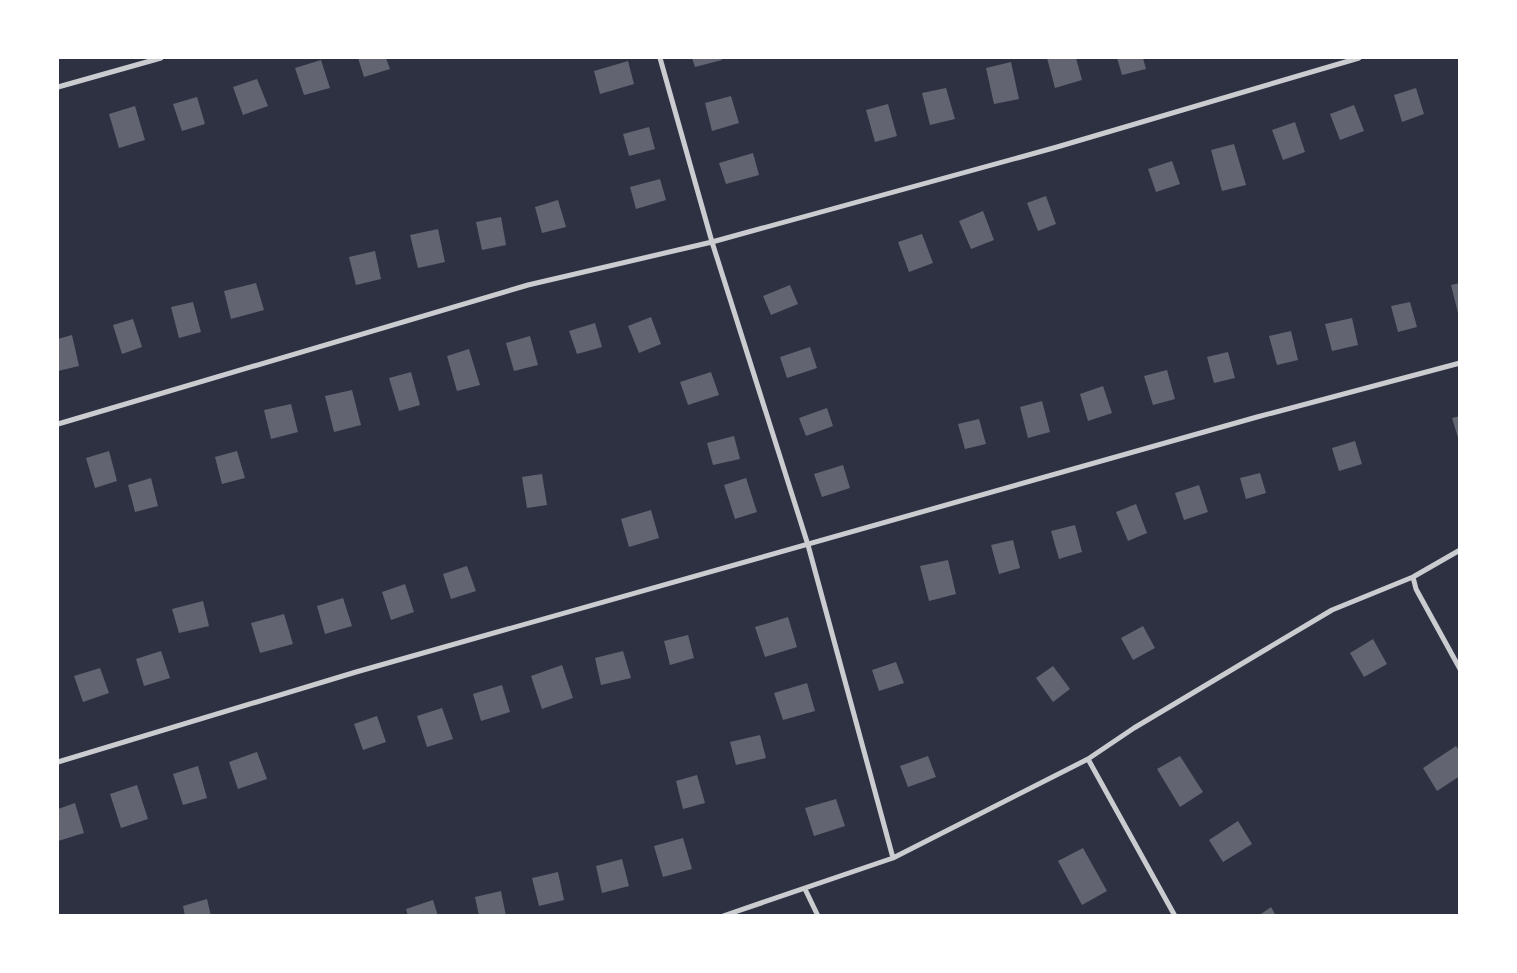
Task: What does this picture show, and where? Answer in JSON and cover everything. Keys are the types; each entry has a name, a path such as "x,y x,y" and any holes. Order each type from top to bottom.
{"street":[{"path":"58,87 161,58"},
{"path":"660,58 712,242 808,545 893,858"},
{"path":"58,424 528,285 712,242 1057,147 1359,58"},
{"path":"58,762 356,672 1257,418 1460,363"},
{"path":"723,916 893,858 1088,759 1134,728 1332,610 1413,577 1460,550"},
{"path":"1413,577 1416,590 1460,669"},
{"path":"1088,759 1175,916"},
{"path":"805,889 818,916"}],"building":[{"path":"358,58 386,58 390,69 364,77"},
{"path":"692,58 722,58 722,60 695,67"},
{"path":"1047,58 1076,58 1082,80 1055,88"},
{"path":"1117,58 1143,58 1146,69 1122,75"},
{"path":"321,60 330,88 304,95 295,68"},
{"path":"628,61 634,84 600,94 594,71"},
{"path":"1011,62 1019,99 994,104 986,68"},
{"path":"257,79 268,106 243,115 233,87"},
{"path":"946,88 955,119 930,125 922,93"},
{"path":"1416,88 1424,114 1402,122 1394,95"},
{"path":"731,96 739,123 712,131 705,103"},
{"path":"197,97 205,124 182,131 173,104"},
{"path":"888,104 897,136 875,142 866,110"},
{"path":"1354,105 1364,131 1340,140 1330,114"},
{"path":"135,106 145,140 119,148 109,114"},
{"path":"1295,122 1305,152 1283,160 1272,130"},
{"path":"649,127 655,149 629,156 623,134"},
{"path":"1234,144 1246,185 1222,191 1211,150"},
{"path":"753,153 759,175 726,184 719,163"},
{"path":"1172,161 1180,184 1156,192 1148,169"},
{"path":"660,179 666,200 636,209 630,187"},
{"path":"1046,196 1056,224 1038,231 1027,203"},
{"path":"558,200 566,227 542,233 535,207"},
{"path":"983,211 994,240 971,249 959,221"},
{"path":"501,217 506,245 482,250 476,222"},
{"path":"438,229 445,262 418,268 410,235"},
{"path":"922,234 933,263 909,272 898,242"},
{"path":"375,251 381,279 356,285 349,257"},
{"path":"256,283 264,310 231,319 224,291"},
{"path":"1460,283 1460,316 1459,317 1451,285"},
{"path":"790,285 798,304 771,315 763,296"},
{"path":"193,302 201,332 179,338 171,307"},
{"path":"1410,302 1417,327 1398,332 1391,306"},
{"path":"651,317 661,344 639,353 628,326"},
{"path":"1352,318 1358,345 1332,351 1325,324"},
{"path":"133,319 142,347 122,354 113,325"},
{"path":"595,323 602,347 577,354 569,331"},
{"path":"1291,331 1298,360 1277,365 1269,336"},
{"path":"72,335 79,366 58,371 58,339"},
{"path":"530,336 538,365 514,371 506,343"},
{"path":"810,347 817,368 787,378 780,357"},
{"path":"469,349 480,385 457,391 447,356"},
{"path":"1228,352 1235,378 1214,383 1207,357"},
{"path":"1167,370 1175,399 1153,405 1144,376"},
{"path":"411,372 420,405 399,411 389,378"},
{"path":"711,372 719,395 688,405 680,382"},
{"path":"1103,386 1112,413 1088,421 1080,394"},
{"path":"352,390 361,425 334,432 325,396"},
{"path":"1042,401 1050,432 1028,438 1020,407"},
{"path":"291,404 298,432 271,439 264,410"},
{"path":"827,408 833,426 806,436 799,418"},
{"path":"1460,416 1460,441 1459,441 1452,418"},
{"path":"979,419 986,444 965,449 958,424"},
{"path":"734,436 740,459 713,465 707,443"},
{"path":"1355,441 1362,464 1339,471 1332,448"},
{"path":"109,451 117,481 95,488 86,458"},
{"path":"237,451 245,478 222,484 215,457"},
{"path":"843,465 850,488 822,497 814,474"},
{"path":"1260,473 1266,493 1246,499 1240,478"},
{"path":"542,474 547,505 527,508 522,477"},
{"path":"151,478 158,506 135,512 128,485"},
{"path":"746,478 757,512 735,519 724,485"},
{"path":"1199,485 1208,512 1184,520 1175,493"},
{"path":"1136,504 1147,533 1128,541 1116,512"},
{"path":"651,510 659,538 629,547 621,519"},
{"path":"1075,525 1082,552 1059,559 1051,531"},
{"path":"1013,540 1020,568 999,574 991,545"},
{"path":"948,560 956,594 929,601 920,566"},
{"path":"467,566 476,591 451,599 443,574"},
{"path":"405,584 414,612 391,620 382,592"},
{"path":"343,598 352,626 325,634 317,606"},
{"path":"203,601 209,626 179,633 172,609"},
{"path":"284,614 293,644 260,653 251,623"},
{"path":"788,617 797,647 765,657 755,627"},
{"path":"1143,626 1155,648 1133,660 1121,638"},
{"path":"688,635 694,658 670,665 664,641"},
{"path":"1373,639 1387,664 1364,677 1350,653"},
{"path":"161,651 170,678 144,686 136,659"},
{"path":"623,651 631,678 601,685 595,658"},
{"path":"896,662 904,683 879,691 872,670"},
{"path":"562,665 573,698 542,709 531,676"},
{"path":"1053,666 1070,689 1053,702 1036,678"},
{"path":"100,668 109,693 83,702 74,676"},
{"path":"807,683 815,711 783,720 774,693"},
{"path":"502,685 510,712 481,721 473,694"},
{"path":"442,708 453,739 427,747 417,716"},
{"path":"377,716 386,742 363,750 354,724"},
{"path":"760,735 766,758 736,765 730,742"},
{"path":"1456,746 1460,752 1460,776 1437,791 1423,768"},
{"path":"257,752 267,779 238,789 229,762"},
{"path":"928,756 936,777 908,787 900,766"},
{"path":"1180,756 1203,792 1180,807 1157,769"},
{"path":"198,766 207,798 183,805 173,774"},
{"path":"697,775 705,803 683,809 676,781"},
{"path":"137,785 148,819 121,828 110,794"},
{"path":"836,799 845,826 814,836 805,808"},
{"path":"75,803 84,833 58,841 58,809"},
{"path":"1238,821 1252,844 1223,862 1209,840"},
{"path":"683,838 692,869 663,877 654,846"},
{"path":"1083,848 1107,891 1082,905 1058,861"},
{"path":"622,859 629,886 602,893 596,866"},
{"path":"558,872 564,900 539,906 532,878"},
{"path":"501,891 506,916 479,916 475,897"},
{"path":"207,899 211,916 185,916 183,906"},
{"path":"433,900 438,916 408,916 406,909"},
{"path":"1271,907 1276,916 1258,916"}]}
